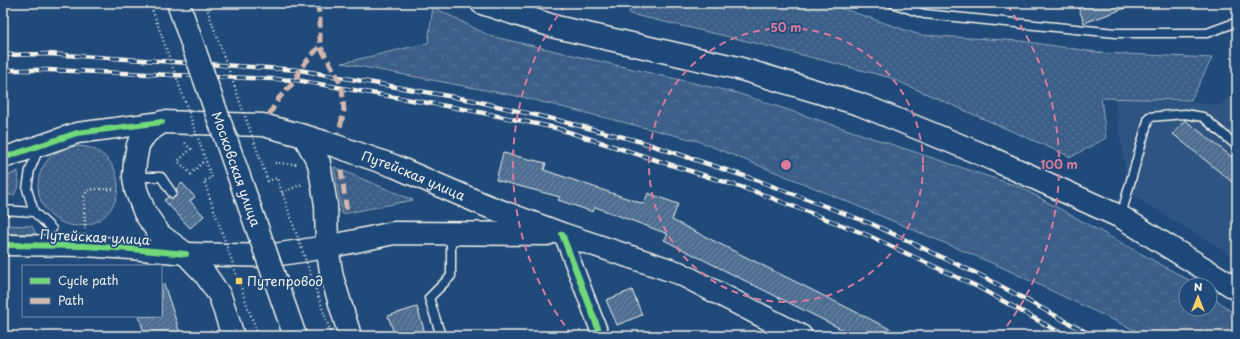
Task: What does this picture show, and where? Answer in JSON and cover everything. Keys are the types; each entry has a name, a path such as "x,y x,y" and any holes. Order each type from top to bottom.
{"main road":[{"name":"Московская улица","path":"178,3 295,336"},
{"path":"482,3 556,27 738,68 859,104 986,156 1121,217 1237,289"},
{"path":"162,122 147,132 138,145 134,177 136,190 145,213 160,235 186,254 205,274 220,296 233,336"},
{"name":"Путейская улица","path":"162,122 264,125 304,136 394,166 487,206 562,234 679,273 801,336"},
{"path":"304,136 319,163 326,205 327,247 332,277 350,336"},
{"name":"Путейская улица","path":"186,254 267,256 327,247 394,233 562,234"}],"street":[{"name":"Путейская улица","path":"3,158 77,133 162,122"},
{"path":"562,234 601,336"},
{"name":"Путейская улица","path":"3,245 85,246 186,254"}],"lane":[{"path":"892,3 924,14 1116,33 1208,33 1237,22"},
{"path":"1121,217 1149,117 1185,114 1203,117 1236,143"},
{"path":"40,145 30,170 28,189 34,212 52,229"},
{"path":"134,177 161,178 172,193"},
{"path":"3,210 34,212"},
{"path":"441,336 429,298 451,276 451,233"}],"path":[{"path":"150,3 212,178 204,181 258,336"},
{"path":"205,3 268,181 277,178 332,336"},
{"path":"190,149 178,161 191,174 202,163 206,162"},
{"path":"275,164 295,164 298,170"},
{"path":"282,193 304,183"}],"shaded area":[{"path":"1237,90 1237,259 1128,192 1115,96 1219,105"}],"green space":[{"path":"628,3 826,3 920,35 1021,41 1102,53 1212,58 1191,100 1101,98 1106,138 1071,157 888,77 751,42 630,14"},
{"path":"433,7 490,36 737,93 1020,187 1183,277 1178,277 1178,317 1218,317 1218,301 1237,316 1237,336 1147,336 999,266 810,186 698,141 522,97 342,63 428,43"},
{"path":"70,146 86,146 107,157 118,178 118,194 107,215 86,226 70,226 56,220 49,215 44,208 38,194 38,178 44,164 49,157 56,152"},
{"path":"334,167 341,170 413,200 342,214"},
{"path":"18,171 19,185 14,195 3,195 3,178"},
{"path":"3,225 32,226 36,234 3,233"}],"building":[{"path":"1077,3 1134,3 1134,5 1084,23"},
{"path":"1185,120 1237,161 1237,186 1173,134"},
{"path":"503,153 546,163 544,170 644,204 648,193 678,204 672,220 904,336 855,336 664,240 668,234 595,207 593,212 558,200 560,197 496,180"},
{"path":"182,183 195,197 190,201 204,216 190,228 164,200 168,197 175,197 177,193 176,189"},
{"path":"164,284 181,336 145,336 139,317 162,317 162,285"},
{"path":"632,290 642,315 617,325 606,300"},
{"path":"417,307 426,336 395,336 388,316"}],"railway":[{"path":"3,55 48,54 299,70 471,100 557,120 642,142 759,181 872,224 984,277 1093,336"},
{"path":"3,70 48,70 296,80 469,110 556,128 756,192 865,234 978,287 1066,336"}],"marked path":[{"path":"317,3 320,17 320,46 342,88 344,111 339,132"},
{"path":"269,115 279,98 296,80 299,70 320,46"},
{"path":"341,170 347,213"}],"cycle path":[{"path":"3,158 77,133 162,122"},
{"path":"562,234 601,336"},
{"path":"3,245 85,246 186,254"}],"place":[{"name":"Путепровод","path":"239,281"}]}
